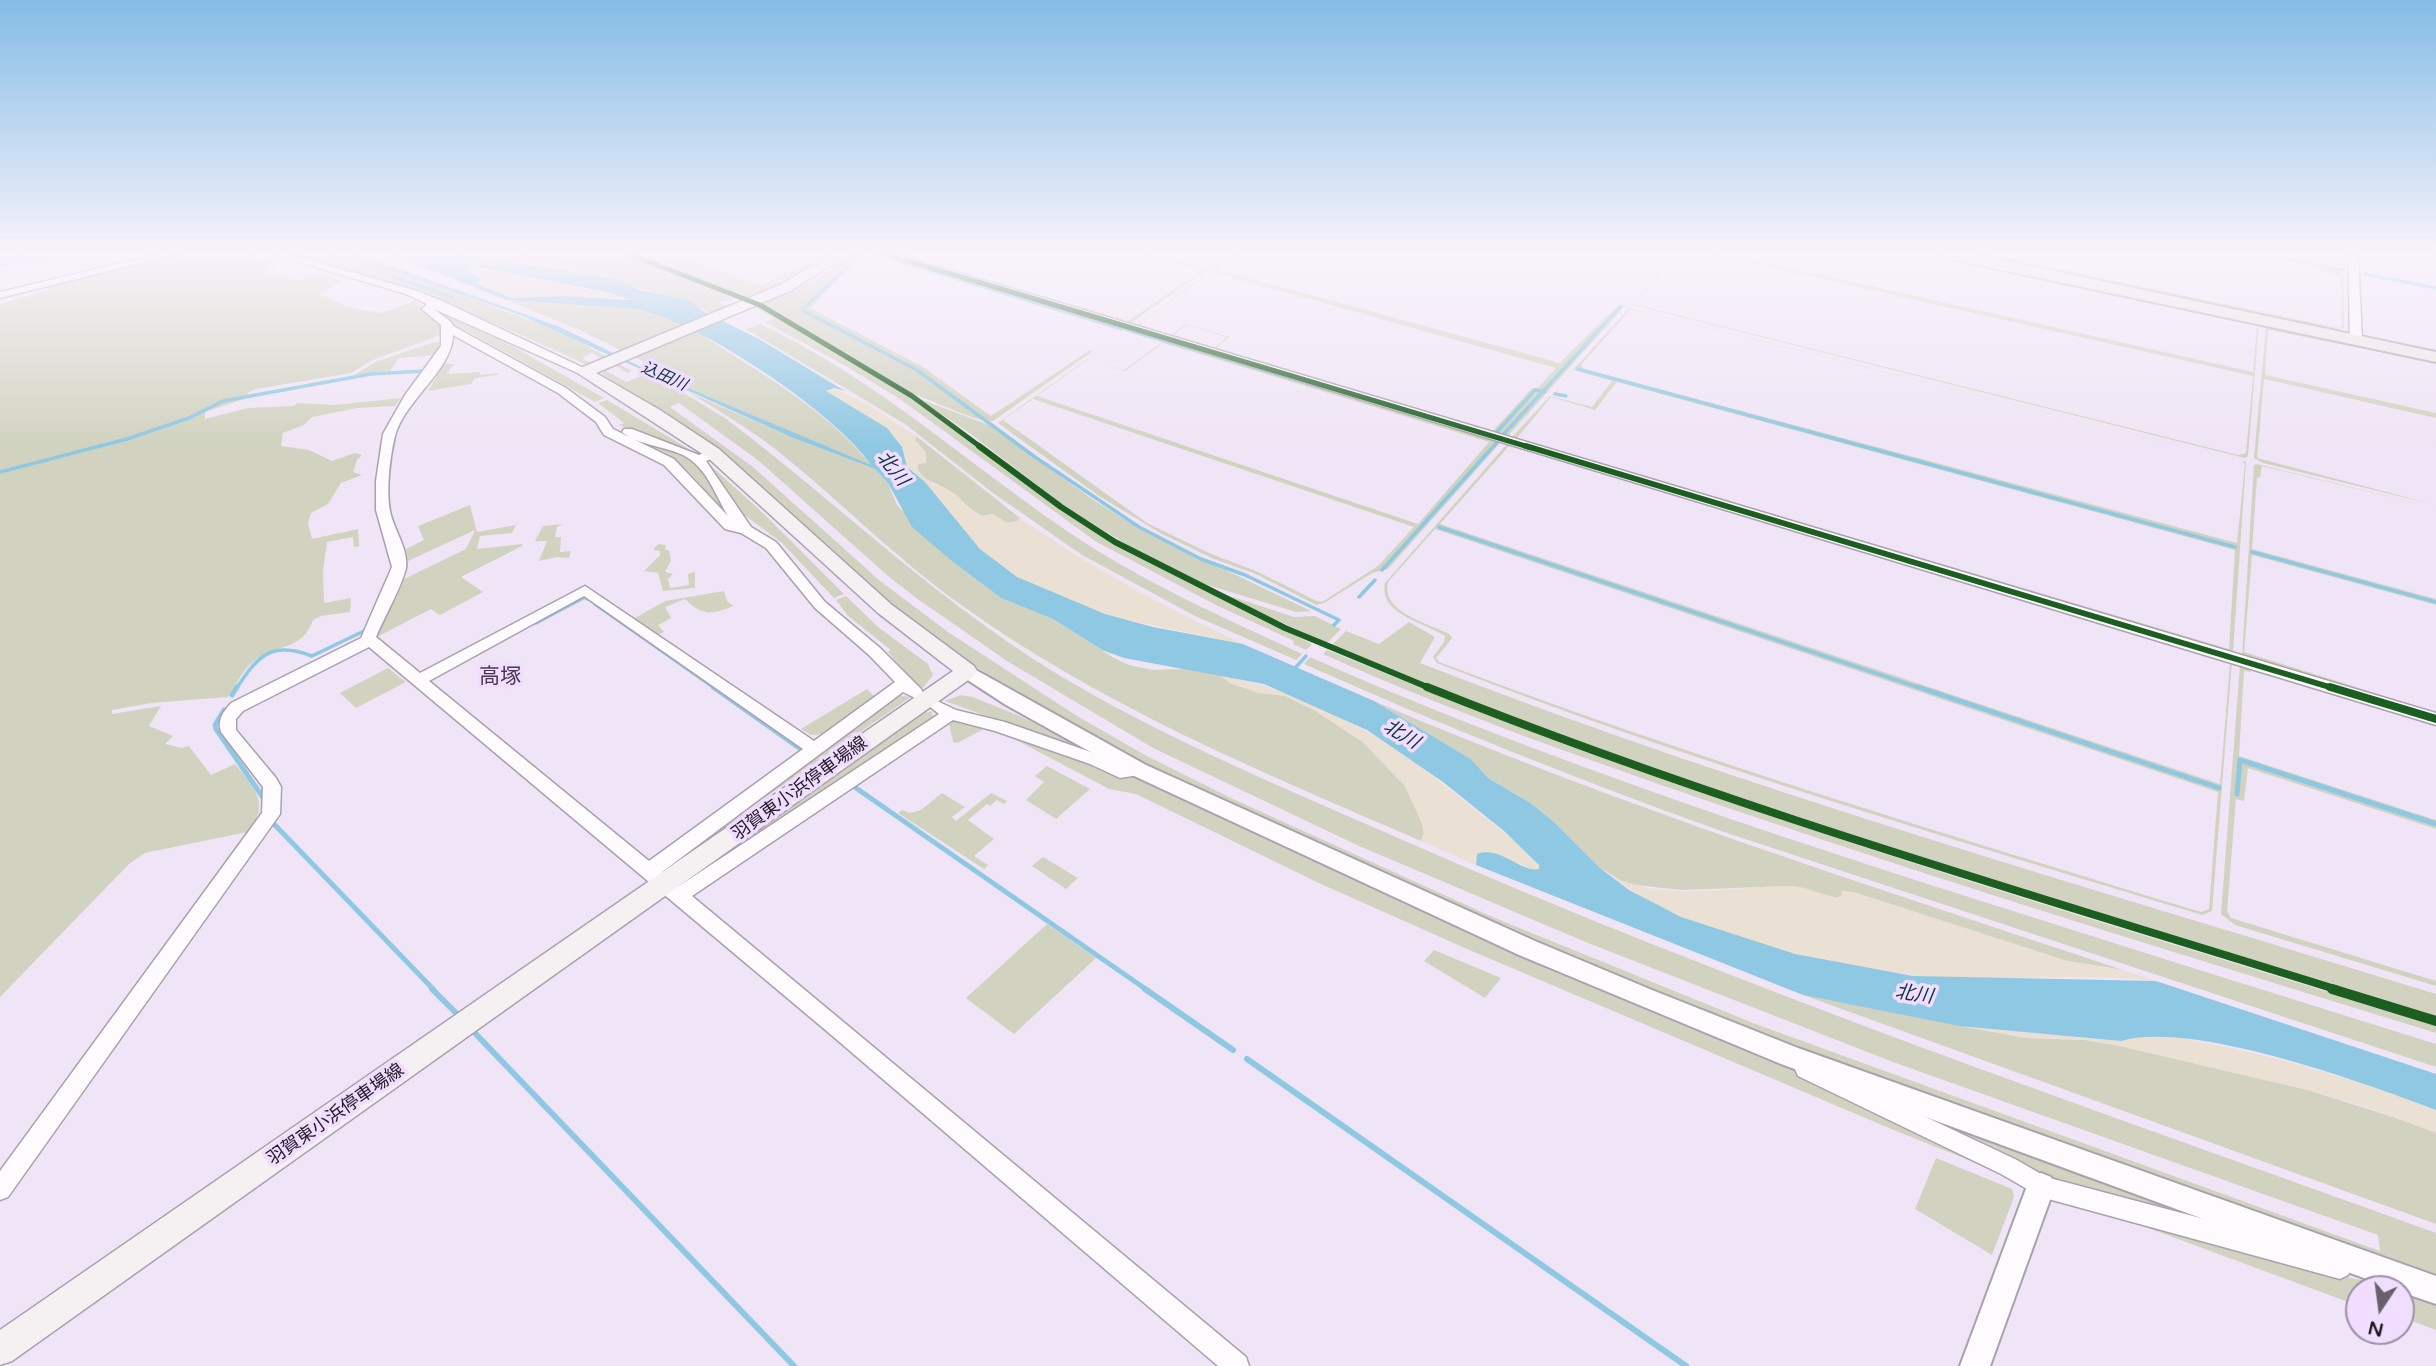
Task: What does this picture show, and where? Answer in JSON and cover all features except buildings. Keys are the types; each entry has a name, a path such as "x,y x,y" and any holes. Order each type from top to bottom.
{"main road":[{"path":"590,369 714,318"},
{"path":"2251,318 2436,357"},
{"path":"590,369 654,413 885,610 967,671"},
{"name":"羽賀東小浜停車場線","path":"0,1349 967,671"}],"street":[{"path":"437,318 448,328 500,354 566,394 606,425 705,457 706,467 737,520 772,546 820,604 881,657 909,688 813,748 713,827 663,884"},
{"path":"472,318 590,369"},
{"path":"1098,318 2436,719"},
{"path":"2355,318 2356,340"},
{"path":"0,1188 271,814 272,787 268,778 229,732 226,726 228,718 237,707 370,640 399,567 383,510 383,481 389,434 411,395 442,355 447,346 445,336 448,328"},
{"path":"606,425 608,432 669,462 730,526 744,527"},
{"path":"419,680 585,590 813,748"},
{"path":"370,640 1237,1366"},
{"path":"967,671 1013,700 1139,770 1527,948 1790,1056 2436,1290"},
{"path":"663,884 736,855 849,785 944,710 1096,760 1120,772 1139,770"},
{"path":"1790,1056 1811,1074 2009,1167 2041,1185 2347,1269 2376,1268"},
{"path":"1975,1366 2041,1185"}],"green space":[{"path":"0,318 434,318 442,325 440,335 373,360 351,373 256,389 249,392 244,399 205,412 205,419 248,408 294,406 297,403 335,405 401,398 395,406 357,408 312,417 304,425 283,433 281,446 309,450 332,461 355,453 362,455 353,472 362,475 341,483 328,504 311,513 308,523 312,539 358,529 359,546 354,547 353,537 327,542 323,571 324,603 351,598 350,612 321,616 313,620 298,641 255,660 228,697 151,703 112,710 112,714 161,706 149,726 173,736 165,744 182,748 189,746 211,775 235,764 250,782 257,796 259,811 256,819 259,822 252,831 145,853 130,863 0,997"},
{"path":"445,318 452,318 512,346 604,398 595,402 465,330 461,331"},
{"path":"480,318 523,318 564,333 632,371 628,373 592,353 582,358 591,363 585,364"},
{"path":"550,318 666,318 675,321 710,340 807,405 841,433 872,466 662,377 668,373"},
{"path":"779,318 909,396 1058,509 1112,543 1312,644 1306,650 1293,644 1294,641 1216,605 1095,541 900,399 765,322"},
{"path":"783,318 829,318 923,367 991,416 1090,350 1093,351 993,421 985,421 909,393"},
{"path":"1081,318 1124,329 1122,330"},
{"path":"1133,318 1139,318 1130,324 1125,323"},
{"path":"1147,318 1141,322 1141,327 1170,336 1186,324 1230,337 1215,349 1492,432 1532,388 1538,388 1556,368 1376,318 1394,318 1560,363 1604,318 1614,318 1507,437 1212,350 1227,337 1187,325 1170,338 1135,326"},
{"path":"1620,318 1623,318 1581,365 1584,369 2237,543 2245,464 2242,461 2246,462 2233,652 1515,440 1513,436 1550,396 1592,407 1612,381 1573,370","holes":["1617,382 2235,550 2229,649 1517,438 1551,397 1595,410"]},
{"path":"1666,318 1668,318 2240,461"},
{"path":"1684,318 2238,455 2246,453 2253,376 1994,318 2012,318 2253,372 2257,325 2223,318 2259,324 2248,456 2245,458"},
{"path":"2274,318 2290,318 2338,328 2342,327 2344,318 2344,328 2327,329"},
{"path":"760,324 844,370 1037,510 1103,554 1187,600 1302,654 1296,660 1195,616 1082,555 993,493 905,424 746,329"},
{"path":"2266,326 2436,363 2268,330 2265,375 2436,413 2436,418 2264,379 2257,458 2436,505 2263,463 2254,458"},
{"path":"1126,331 1501,442 1388,569 1372,573 1324,603 1316,605 1256,574 1214,559 1162,534 1099,496 998,423 1088,359 1037,396 1418,524 1489,442 1163,343 1125,371 1099,363 1124,370 1162,342","holes":["1033,399 1414,527 1378,566 1322,602 1317,601 1147,523 1003,420"]},
{"path":"434,342 443,346 438,355 399,358 390,371 353,376 375,362"},
{"path":"442,364 454,364 447,374 480,372 480,375 498,375 475,378 471,384 428,391 437,376 428,376"},
{"path":"605,370 626,382 644,375 687,395 725,418 983,625 1076,685 1156,728 1238,768 1405,841 1660,947 1917,1046 2436,1233 2436,1283 1644,990 1283,832 1135,760 1016,693 904,617 741,468 697,435 602,374","holes":["679,403 759,461 888,576 1007,661 1153,748 1359,846 1588,943 1893,1062 2378,1235 2380,1251 1753,1023 1495,918 1231,798 1145,755 1077,716 948,632 879,580 753,467 670,407"]},
{"path":"688,392 791,437 875,469 888,483 897,505 953,562 1001,598 1053,619 1114,658 1129,665 1153,670 1184,669 1219,675 1232,684 1285,696 1314,710 1363,742 1405,786 1422,823 1424,834 1421,841 1184,735 1126,706 1014,641 915,569 774,448"},
{"path":"917,398 989,425 1092,499 1138,528 1311,611 1296,612 1201,583 1136,550 1064,506 971,434"},
{"path":"607,400 692,451 619,425 624,423 598,403"},
{"path":"613,430 684,455 700,467 731,521 691,474 674,460"},
{"path":"916,436 1020,518 1018,521 1007,523 992,514 982,516 946,489 925,478 917,467 926,453 915,440"},
{"path":"1507,444 2232,661 2212,911 2202,915 1817,796 1626,733 1437,663 1433,657 1444,642 1445,636 1396,610 1385,594 1385,583","holes":["1510,445 2227,660 2230,663 2220,784 1440,524","1435,529 2218,792 2209,909 2201,912 1818,793 1628,730 1439,662 1436,658 1452,638 1399,609 1391,601 1388,592 1388,582"]},
{"path":"2257,464 2436,508 2262,466 2260,477 2257,478 2252,549 2436,599 2436,605 2252,555 2244,652 2436,712 2436,715 2242,656 2254,465"},
{"path":"710,465 763,513 844,594 834,598 782,543 746,516 741,518"},
{"path":"470,505 477,532 516,525 512,533 480,536 477,549 523,544 522,546 461,577 483,592 440,615 431,609 377,637 400,581 466,549 475,530 408,561 406,549 424,540 418,526"},
{"path":"563,524 557,527 555,537 561,537 560,552 571,551 569,558 557,557 539,561 547,541 535,541 543,526"},
{"path":"658,544 666,545 665,550 669,550 671,561 665,572 673,574 668,579 670,588 689,585 688,574 695,572 695,588 663,591 658,573 644,571 660,555 660,551 653,550"},
{"path":"724,591 727,601 733,606 719,611 702,611 685,599 665,607 671,618 658,625 664,632 658,635 635,618 665,601"},
{"path":"846,596 878,627 928,664 933,675 923,688 913,682 888,652 891,650 848,616 836,600"},
{"path":"1224,596 1294,617 1315,616 1341,629 1327,643"},
{"path":"1409,622 1435,637 1420,663 1545,710 1797,797 2436,994 2436,1017 2018,889 1740,799 1467,700 1332,645 1346,631 1379,644"},
{"path":"1327,650 1566,743 1746,807 2042,904 2436,1025 2436,1033 1999,897 1685,793 1425,698 1323,654"},
{"path":"1310,657 1463,721 1697,807 1934,886 2436,1044 2436,1067 1668,812 1355,687 1304,664"},
{"path":"2240,665 2251,668 2250,672 2244,671 2239,756 2436,820 2436,829 2248,768 2244,801 2236,799 2227,911 2231,918 2436,981 2436,986 2235,925 2221,914"},
{"path":"388,668 406,682 356,708 340,693"},
{"path":"867,689 876,698 825,734 811,735 801,729"},
{"path":"961,695 973,697 1024,718 1098,756 945,701"},
{"path":"893,697 911,697 730,821"},
{"path":"1374,701 1559,776 1652,810 2123,970 2067,961 1853,892 1842,891 1843,895 1837,898 1791,886 1681,890 1627,884 1600,868 1555,823 1532,804 1488,778 1471,759"},
{"path":"932,711 933,720 690,880 685,876 914,716"},
{"path":"952,720 980,726 982,730 957,743 953,742 949,723"},
{"path":"999,731 1092,764 1119,778 1141,777 1780,1058 1801,1076 2011,1177 1467,949 1321,884 1136,794 1109,789"},
{"path":"1047,766 1090,789 1056,819 1026,800 1044,782 1035,776"},
{"path":"942,793 965,807 952,817 956,821 991,793 1007,801 1004,804 997,800 990,806 987,804 968,820 994,839 974,856 988,865 984,869 898,813 902,810 910,813 921,810"},
{"path":"730,821 723,827 667,865"},
{"path":"1043,857 1078,878 1066,889 1032,866"},
{"path":"1047,924 1096,958 1014,1034 966,998"},
{"path":"1434,950 1501,978 1485,998 1424,961"},
{"path":"1803,995 2026,1038 2085,1040 2120,1046 2308,1090 2431,1129 2436,1133 2436,1224"},
{"path":"1833,1078 2321,1256 2047,1180"},
{"path":"1936,1158 2012,1189 2014,1197 1992,1255 1915,1209"},
{"path":"2067,1198 2345,1276 2345,1301"},
{"path":"2415,1290 2436,1297 2436,1330 2415,1322"}],"sand":[{"path":"834,388 870,406 916,436 915,440 926,453 926,463 918,464 918,471 933,485 944,487 958,496 970,509 982,516 992,514 1010,523 1020,518 1129,586 1243,644 1118,618 1066,600 1017,577 980,549 925,482 907,467 902,447 887,428 826,392"},
{"path":"1219,675 1284,692 1316,705 1375,736 1431,775 1510,838 1539,865 1539,869 1532,870 1520,864 1475,858 1476,865 1421,841 1424,834 1422,823 1405,786 1363,742 1314,710 1285,696 1258,693 1232,684"},
{"path":"1613,877 1634,885 1678,891 1790,886 1837,898 1842,895 1841,891 1853,892 2067,961 2123,970 2156,981 2103,977 1936,978 1811,958 1706,928 1642,897"},
{"path":"1959,1026 2120,1041 2147,1037 2173,1038 2253,1053 2332,1074 2436,1110 2436,1133 2363,1106 2308,1090 2120,1046 2085,1040 2026,1038"}],"water":[{"name":"北川","path":"526,318 534,318 560,327 662,377 871,465 828,420 798,396 729,350 665,318 716,318 759,339 845,391 834,388 826,391 887,428 902,447 907,467 925,482 980,549 1017,577 1105,614 1153,627 1243,644 1374,701 1471,759 1488,778 1532,804 1555,823 1600,868 1629,890 1681,917 1795,954 1913,976 2156,981 2436,1074 2436,1110 2324,1071 2233,1046 2190,1039 2152,1037 2121,1041 1959,1026 1803,995 1476,865 1477,854 1486,852 1525,867 1539,869 1539,865 1504,831 1443,782 1367,730 1264,684 1124,658 1102,650 1053,619 1001,598 912,527 888,483 875,469 791,437"}],"waterway":[{"path":"817,318 917,370 1035,457 1139,527 1201,559 1245,575 1339,620 1334,625"},
{"path":"1085,318 1122,329"},
{"path":"1543,392 1610,318"},
{"path":"1127,330 1492,438"},
{"path":"1578,369 2235,547"},
{"path":"0,472 127,439 189,418 223,401 371,374 424,371"},
{"path":"1495,434 1535,390 1543,392"},
{"path":"1502,436 1543,392"},
{"path":"1555,394 1566,396"},
{"path":"1382,570 1499,440"},
{"path":"1439,527 1923,689"},
{"path":"2252,552 2436,602"},
{"path":"1359,597 1375,580"},
{"path":"536,623 585,597 588,599"},
{"path":"595,604 716,689"},
{"path":"236,689 251,668 267,654 286,650 312,656 364,631"},
{"path":"1296,667 1306,656"},
{"path":"232,695 237,687"},
{"path":"713,687 802,750"},
{"path":"1918,687 2219,788"},
{"path":"224,710 215,725 216,729 264,799"},
{"path":"2237,794 2240,760 2436,824"},
{"path":"856,788 1147,990"},
{"path":"274,824 434,990"},
{"path":"432,989 455,1012"},
{"path":"1145,989 1233,1050"},
{"path":"472,1030 794,1366"},
{"path":"1247,1059 1686,1366"}],"cycle path":[{"path":"781,318 912,396 1061,507 1115,542 1285,628 1364,662 1489,712 1808,825 2436,1021"},
{"path":"1098,318 2436,719"}],"district":[{"name":"高塚","path":"500,677"}],"water label":[{"name":"込田川","path":"664,377"}]}
